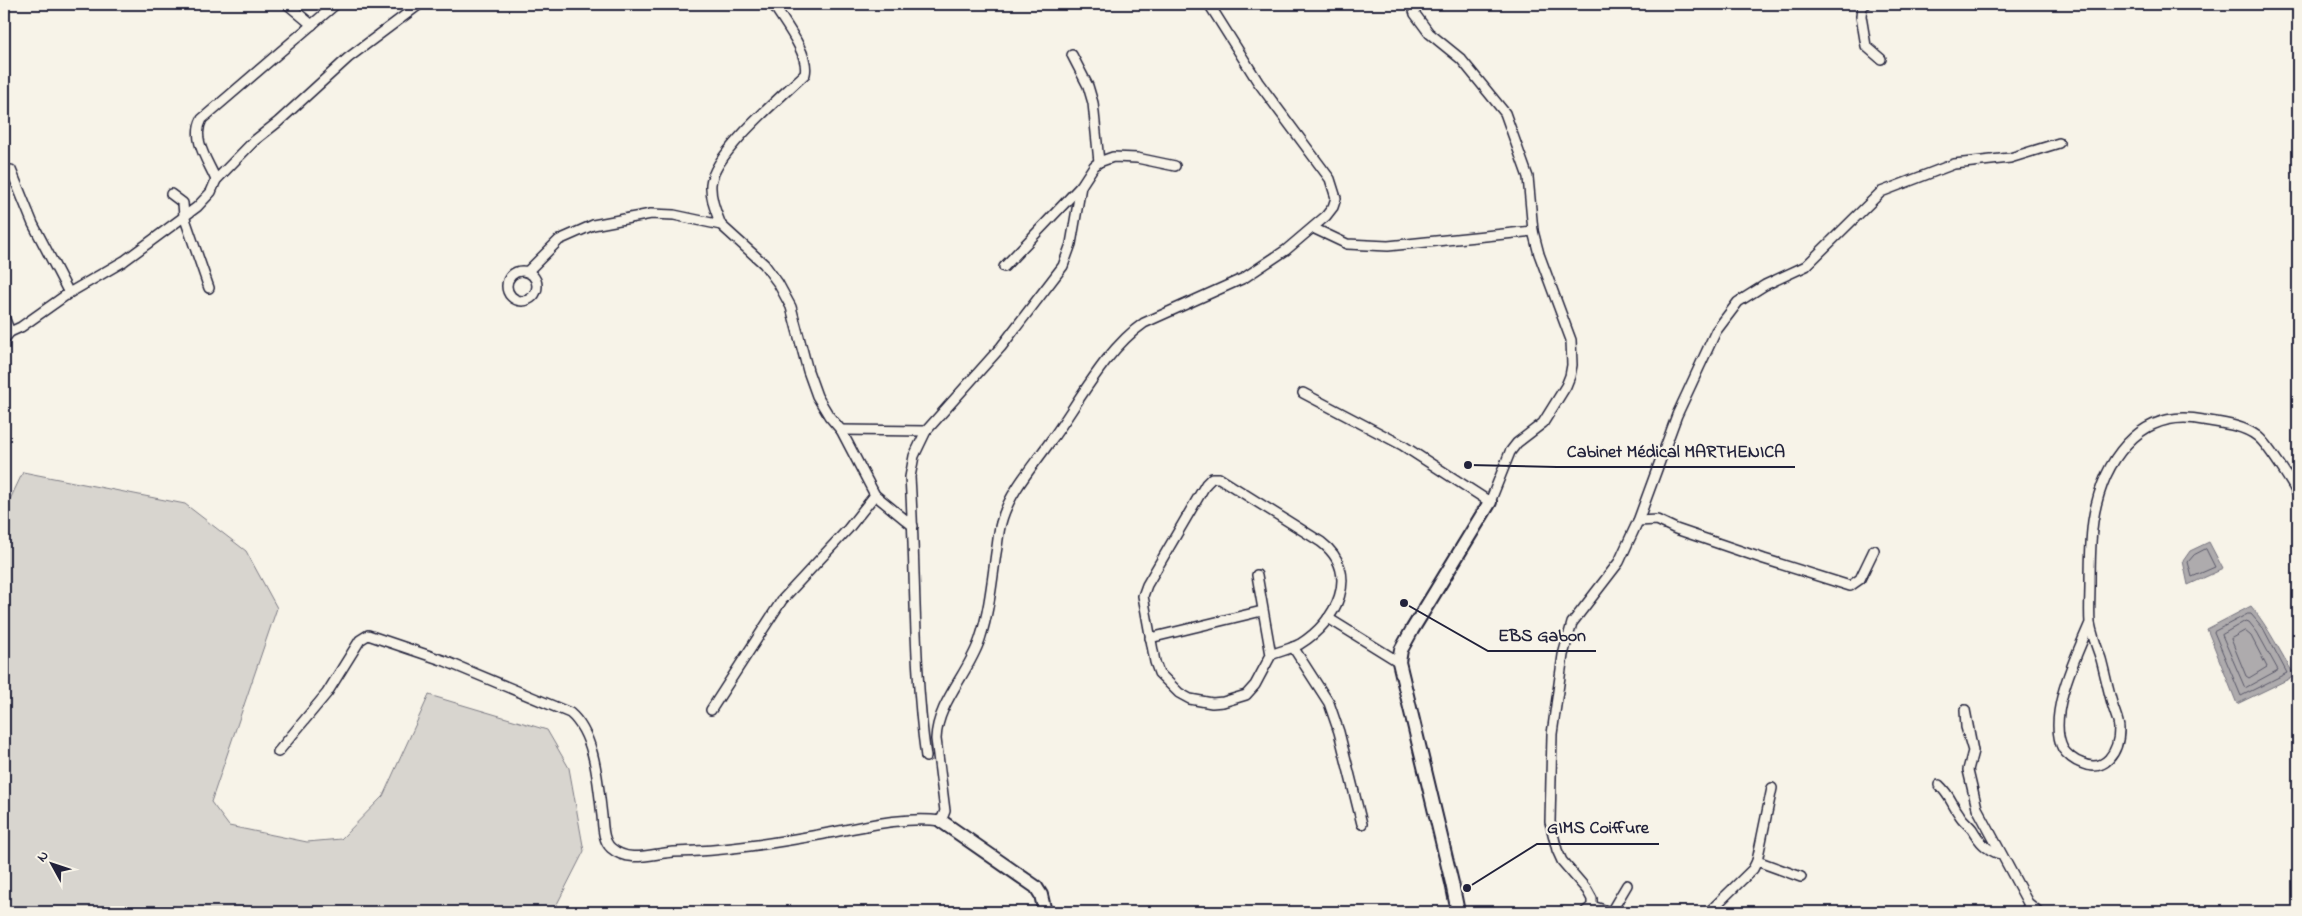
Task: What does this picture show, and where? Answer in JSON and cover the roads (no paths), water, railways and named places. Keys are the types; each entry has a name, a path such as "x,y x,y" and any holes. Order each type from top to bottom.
{"street":[{"path":"287,4 312,25"},
{"path":"216,180 197,136 197,127 202,119 336,4"},
{"path":"4,340 10,332 21,327 69,293 124,261 184,216 206,198 216,180 254,141 278,122 348,58 420,4"},
{"path":"773,4 805,60 805,74 732,146 718,165 711,186 712,198 721,225 764,264 778,283 791,308 808,371 817,396 829,416 841,430 875,495 913,526"},
{"path":"941,821 945,811 936,746 936,728 940,716 969,666 981,638 987,613 1001,522 1018,488 1110,357 1133,331 1144,323 1254,272 1313,228 1333,207 1336,198 1333,184 1258,82 1209,4"},
{"path":"1412,4 1415,14 1429,33 1461,60 1505,113 1528,177 1533,231 1539,254 1571,340 1573,354 1570,376 1543,423 1516,443 1510,452 1490,502 1401,650 1399,662 1458,912"},
{"path":"1866,4 1862,6 1861,16 1866,46 1881,59"},
{"path":"1072,55 1088,86 1093,103 1099,162"},
{"path":"1627,885 1610,912 1589,909 1592,899 1587,890 1562,861 1556,850 1550,822 1551,756 1555,706 1563,655 1572,623 1611,574 1638,521 1677,415 1716,331 1738,302 1765,285 1806,266 1881,192 1954,164 2010,158 2059,144"},
{"path":"926,757 917,654 910,468 926,431 1001,347 1063,266 1071,244 1081,186 1087,174 1099,162 1113,158 1137,158 1175,166"},
{"path":"11,170 33,224 69,293"},
{"path":"1004,267 1081,186"},
{"path":"171,194 183,204 184,216 209,288"},
{"path":"527,272 559,240 593,225 651,214 674,215 721,225"},
{"path":"1313,228 1346,244 1388,246 1533,231"},
{"path":"4,317 10,332"},
{"path":"1303,393 1402,445 1490,502"},
{"path":"2090,623 2070,672 2059,715 2058,728 2064,750 2076,761 2088,767 2100,766 2108,762 2113,754 2119,728 2090,623 2091,544 2098,499 2119,454 2136,433 2167,419 2194,418 2246,430 2259,437 2298,494"},
{"path":"841,430 926,431"},
{"path":"1257,575 1271,655 1255,686 1246,695 1223,702 1200,702 1179,693 1159,673 1150,638 1143,596 1147,585 1206,484 1216,478 1232,485 1321,542 1336,556 1341,573 1342,592 1328,618 1316,631 1293,647 1271,655"},
{"path":"711,710 782,600 848,529 875,495"},
{"path":"1638,521 1657,520 1676,529 1850,586 1860,579 1874,550"},
{"path":"1150,638 1262,611"},
{"path":"1328,618 1399,662"},
{"path":"278,752 327,693 360,640 368,635 446,661 570,713 578,720 595,765 604,835 610,847 620,854 642,857 672,852 742,848 882,823 941,821 1036,887 1041,895 1045,912"},
{"path":"1293,647 1323,693 1331,709 1362,824"},
{"path":"1973,751 1968,770 1977,808 2000,854 2031,906 2039,912"},
{"path":"1939,785 1948,793 1958,814 1972,828 1976,838 1992,852 2000,854"},
{"path":"1709,912 1726,894 1747,877 1757,861 1772,788"},
{"path":"1757,861 1801,877"},
{"path":"2024,912 2031,906"}],"water":[{"path":"2209,542 2223,569 2188,585 2183,561 2190,551"},
{"path":"2251,606 2269,631 2295,676 2237,704 2207,629"}],"place":[{"name":"Cabinet Médical MARTHENICA","path":"1468,465"},
{"name":"EBS Gabon","path":"1404,603"},
{"name":"GIMS Coiffure","path":"1467,888"}]}
